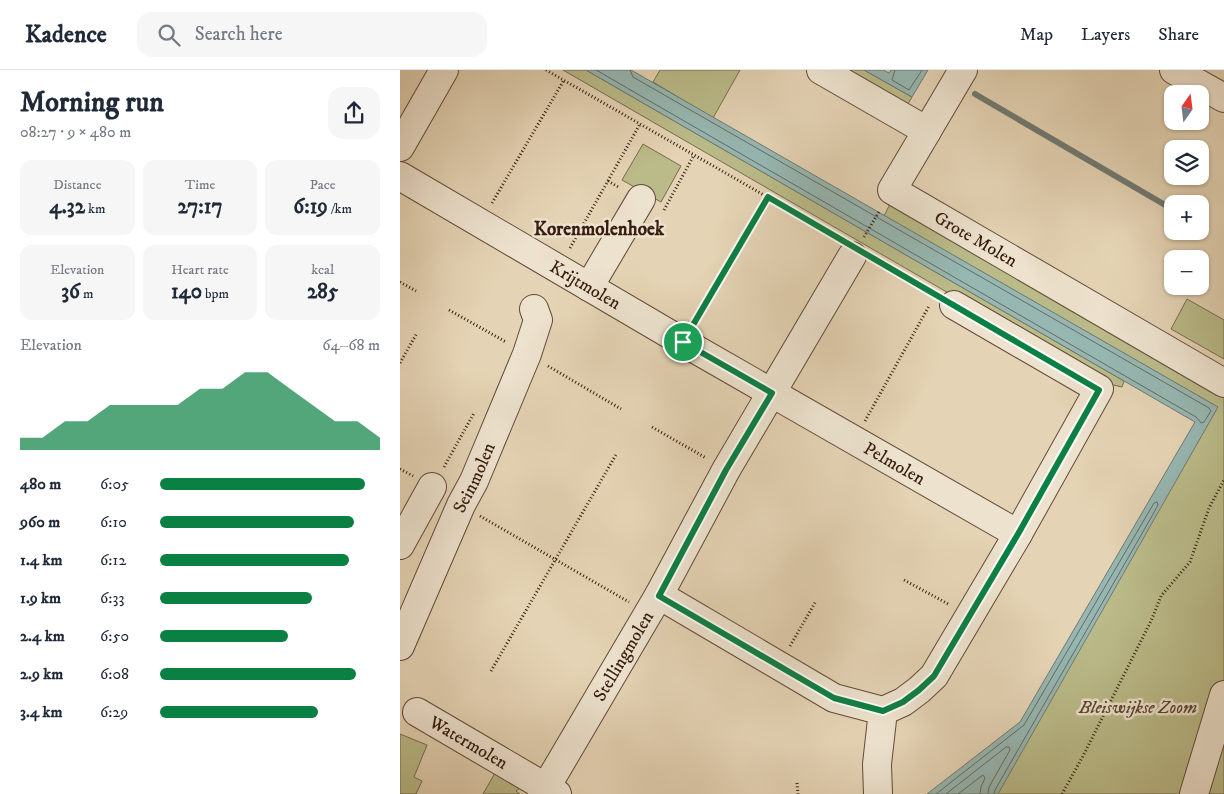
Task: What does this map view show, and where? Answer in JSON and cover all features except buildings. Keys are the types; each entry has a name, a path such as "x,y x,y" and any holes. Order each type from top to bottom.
{"street":[{"path":"400,146 444,70"},
{"path":"821,70 928,131 963,70"},
{"path":"1174,70 1224,98"},
{"name":"Grote Molen","path":"928,131 892,190 1224,383"},
{"name":"Krijtmolen","path":"400,176 772,393"},
{"path":"589,287 640,199"},
{"name":"Stellingmolen","path":"549,792 726,470 857,248"},
{"path":"654,604 779,666 834,698 883,711 911,696 934,676 1018,534 1099,390 945,300"},
{"name":"Seinmolen","path":"400,646 461,505 474,481 528,354 538,320 534,309"},
{"name":"Pelmolen","path":"772,393 1018,534"},
{"name":"Seinmolen","path":"400,545 432,488"},
{"path":"1194,794 1224,694"},
{"path":"878,794 877,764 883,711"},
{"name":"Watermolen","path":"417,712 549,792"}],"path":[{"path":"546,70 945,300 854,440"},
{"path":"480,222 564,80"},
{"path":"558,269 640,124"},
{"path":"683,342 768,197"},
{"path":"857,248 885,202"},
{"path":"400,282 416,292"},
{"path":"400,364 417,333"},
{"path":"652,427 726,470"},
{"path":"491,671 617,454"},
{"path":"400,469 432,488"},
{"path":"1062,794 1084,756 1151,621 1161,596 1190,562 1209,508 1224,480"},
{"path":"461,505 556,560 654,604"},
{"path":"904,580 970,616"},
{"path":"779,666 816,601"},
{"path":"797,783 798,794"}],"green space":[{"path":"563,70 586,70 1124,381 1122,387 1104,383"},
{"path":"660,70 740,70 713,118 653,82"},
{"path":"837,70 864,70 912,97 905,109"},
{"path":"643,144 681,166 661,202 622,180"},
{"name":"Bleiswijkse Zoom","path":"891,202 1224,387 1224,794 989,794 1214,405 884,216"},
{"path":"1187,299 1224,320 1224,359 1171,329"},
{"path":"400,734 427,745 414,777 422,781 416,794 400,794"},
{"path":"495,773 520,788 516,791 520,794 483,794"}],"water":[{"path":"586,70 631,70 1218,407 998,794 927,794 1020,722 1195,422"},
{"path":"864,70 883,70 889,73 891,70 928,70 912,97"}],"waterway":[{"path":"975,94 1164,204"}],"district":[{"name":"Korenmolenhoek","path":"599,228"}],"route":[{"path":"768,197 1099,390 1018,534 934,676 903,702 883,711 834,698 659,596 726,470 772,393 683,342 768,197"}]}
